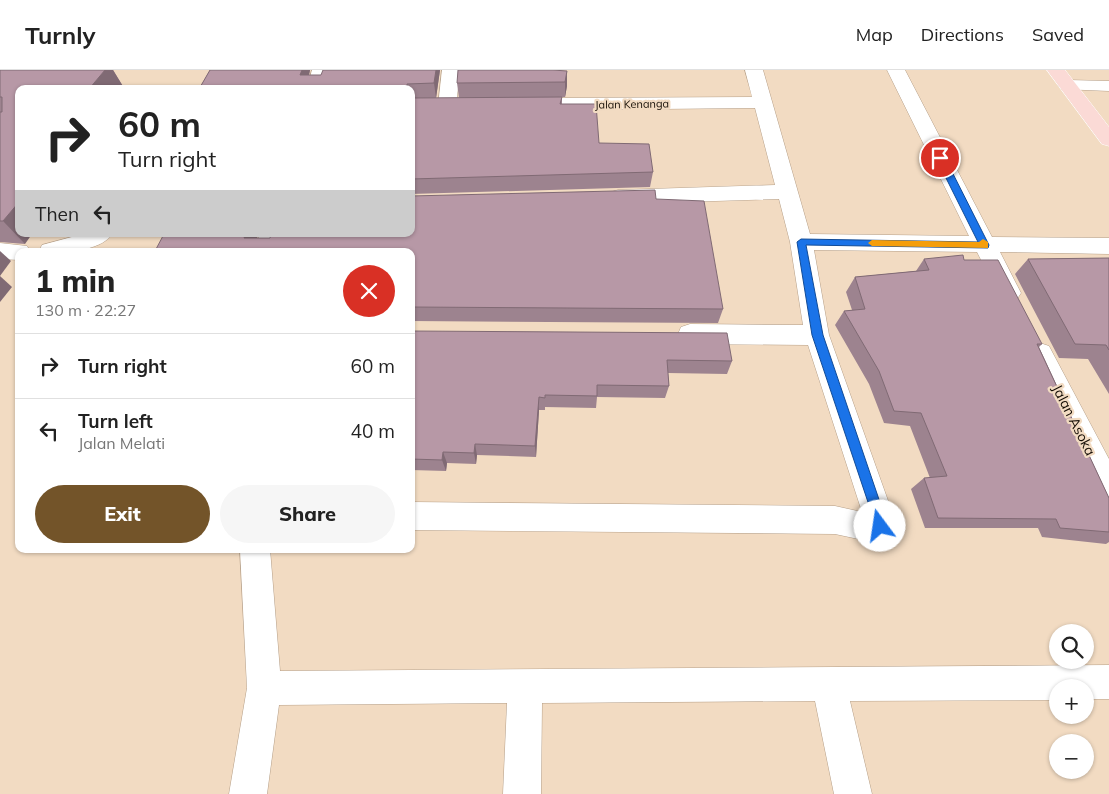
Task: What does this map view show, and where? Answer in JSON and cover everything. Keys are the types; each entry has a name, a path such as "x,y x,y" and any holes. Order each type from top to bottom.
{"main road":[{"path":"1061,77 1109,140"}],"street":[{"path":"317,85 321,70"},
{"path":"450,70 438,106 467,105"},
{"path":"415,516 835,520 877,529 881,523 818,335 801,242 754,70"},
{"name":"Jalan Asoka","path":"896,70 1109,488"},
{"path":"1061,77 1109,86"},
{"name":"Jalan Kenanga","path":"546,105 763,102"},
{"path":"599,198 788,192"},
{"path":"60,248 95,237"},
{"path":"801,242 1109,246"},
{"path":"0,251 15,252"},
{"path":"669,334 818,335"},
{"path":"248,794 264,688 255,553"},
{"path":"264,688 1109,682"},
{"path":"829,684 853,794"},
{"path":"522,794 525,686"}],"building":[{"path":"0,70 105,70 92,85 15,85 15,207 3,221 0,221 0,112 2,112 2,97 0,97"},
{"path":"210,70 302,70 300,75 321,75 323,70 436,70 434,83 407,85 201,85"},
{"path":"458,70 567,71 565,82 457,83"},
{"path":"562,97 560,104 596,104 599,143 649,144 653,172 415,179 415,98"},
{"path":"655,190 656,199 704,201 723,309 415,307 415,248 157,248 162,237 415,237 415,196"},
{"path":"963,255 964,260 998,260 1042,344 1037,344 1109,498 1109,532 1060,528 1056,519 938,518 924,478 947,476 921,413 894,411 879,371 844,311 865,309 855,277 929,270 924,259"},
{"path":"1109,258 1109,350 1106,345 1075,344 1028,259"},
{"path":"415,331 727,333 732,361 667,360 669,386 597,385 597,396 545,395 545,398 539,397 535,446 475,444 474,453 443,452 442,460 415,459"}],"slow traffic":[{"path":"872,243 984,245 983,242"}],"route":[{"path":"880,526 881,523 818,335 801,242 984,245 940,158"}]}
